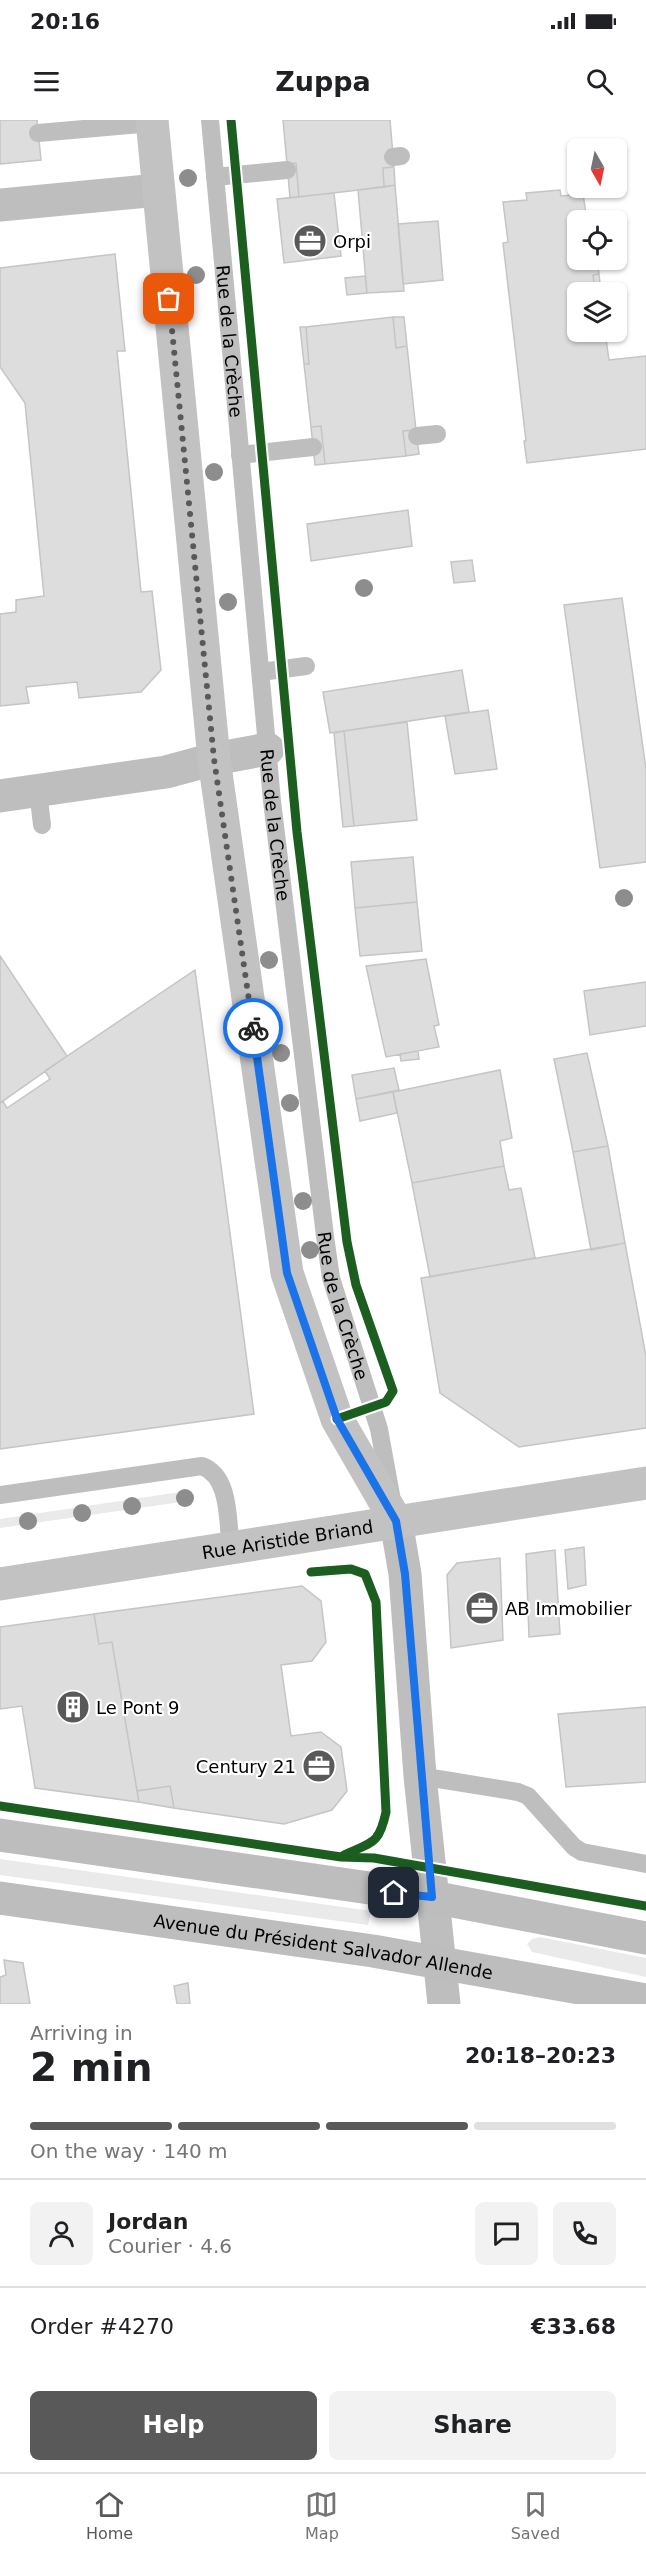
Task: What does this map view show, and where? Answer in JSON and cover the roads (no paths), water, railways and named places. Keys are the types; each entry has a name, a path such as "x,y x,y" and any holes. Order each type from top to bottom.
{"main road":[{"path":"0,1835 432,1897 646,1938"},
{"name":"Avenue du Président Salvador Allende","path":"0,1898 185,1922 441,1962 646,2000"}],"street":[{"name":"Rue de la Crèche","path":"152,122 214,759 287,1273 337,1419 396,1521 405,1574 420,1776 444,2004"},
{"path":"0,205 158,190"},
{"path":"0,796 166,772 214,759 268,749"},
{"name":"Rue Aristide Briand","path":"0,1584 646,1482"}],"lane":[{"name":"Rue de la Crèche","path":"210,120 272,801 331,1278 379,1429 396,1521"},
{"path":"38,134 152,122"},
{"path":"216,177 287,170"},
{"path":"417,436 437,434"},
{"path":"240,455 313,447"},
{"path":"261,672 306,666"},
{"path":"38,791 42,825"},
{"path":"0,1495 202,1466 213,1470 221,1481 231,1548"},
{"path":"420,1776 518,1792 528,1796 574,1847 582,1852 646,1864"}],"place":[{"name":"Orpi","path":"310,241"},
{"name":"AB Immobilier","path":"482,1608"},
{"name":"Le Pont 9","path":"73,1707"},
{"name":"Century 21","path":"319,1766"}]}
